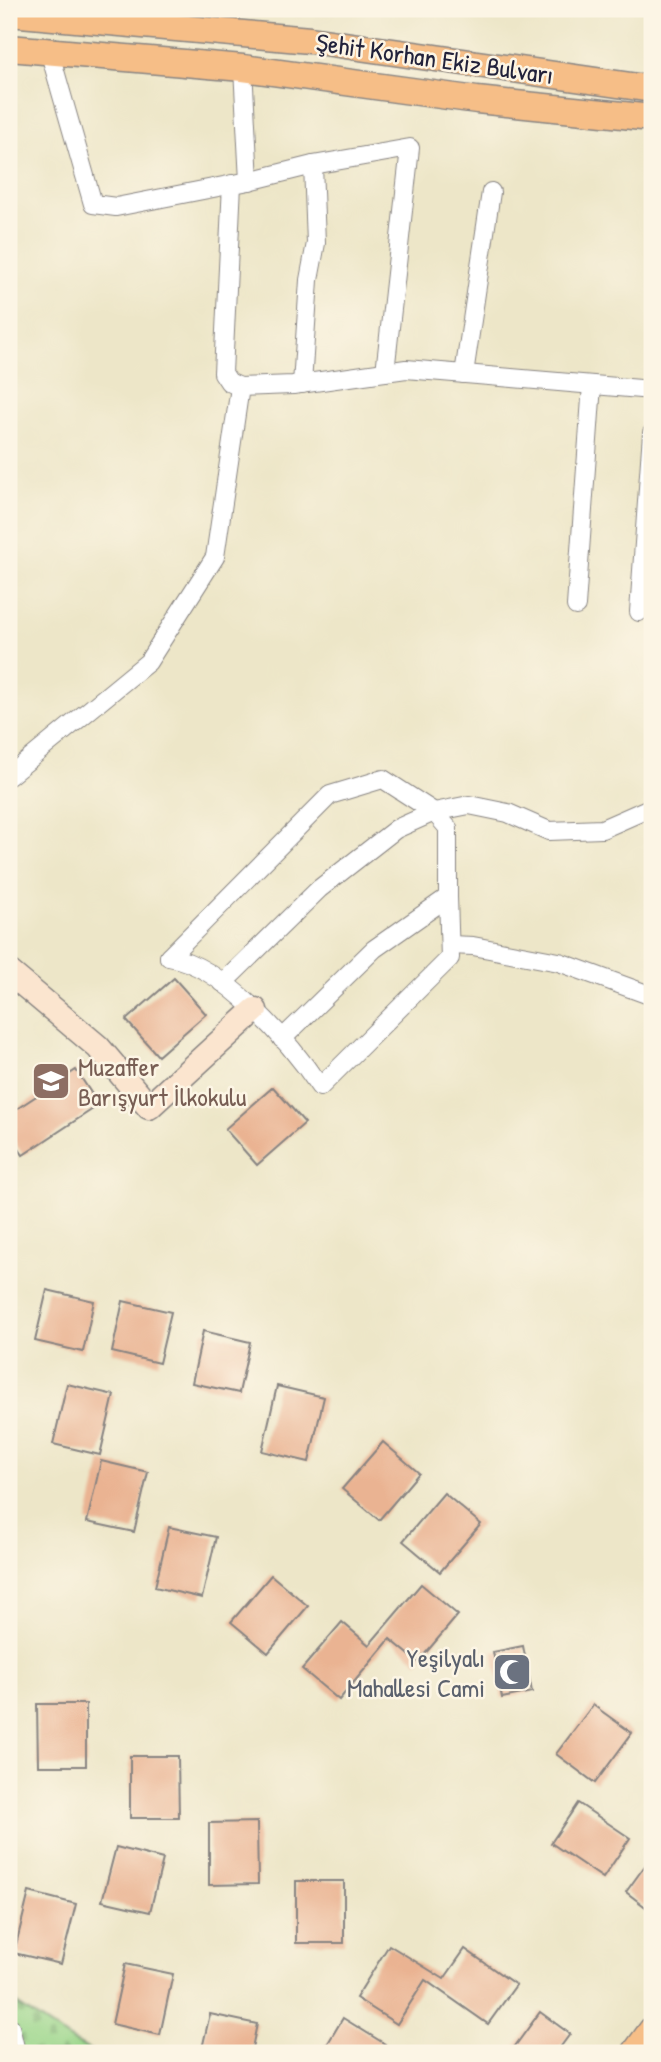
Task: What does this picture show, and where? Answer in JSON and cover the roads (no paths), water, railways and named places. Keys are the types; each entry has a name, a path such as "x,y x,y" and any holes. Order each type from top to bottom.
{"main road":[{"name":"Şehit Korhan Ekiz Bulvarı","path":"9,13 310,40 622,85 652,87"},
{"name":"Şehit Korhan Ekiz Bulvarı","path":"9,48 243,68 477,100 652,118"},
{"path":"635,2053 652,2030"},
{"path":"652,2036 652,2050"}],"street":[{"path":"49,50 93,204 116,207 313,165 410,148 385,372"},
{"path":"243,68 240,182 223,373 229,382 240,387 302,384 406,369 652,390"},
{"path":"302,384 309,280 316,243 313,165"},
{"path":"464,374 491,192"},
{"path":"576,606 593,385"},
{"path":"9,776 148,663 215,557 240,387"},
{"path":"639,612 652,433"},
{"path":"383,779 434,812 448,828 450,958 320,1087 300,1057 236,990 181,959 169,957 330,795 383,779"},
{"path":"223,983 319,889 396,829 434,812 469,805 508,813 550,831 602,828 652,807"},
{"path":"282,1039 374,949 448,897"},
{"path":"450,946 473,946 559,962 652,996"},
{"path":"9,972 98,1047 149,1107 255,1010"}],"lane":[{"path":"14,2024 21,2053"}],"place":[{"name":"Muzaffer Barışyurt İlkokulu","path":"51,1081"},
{"name":"Yeşilyalı Mahallesi Cami","path":"512,1672"}]}
